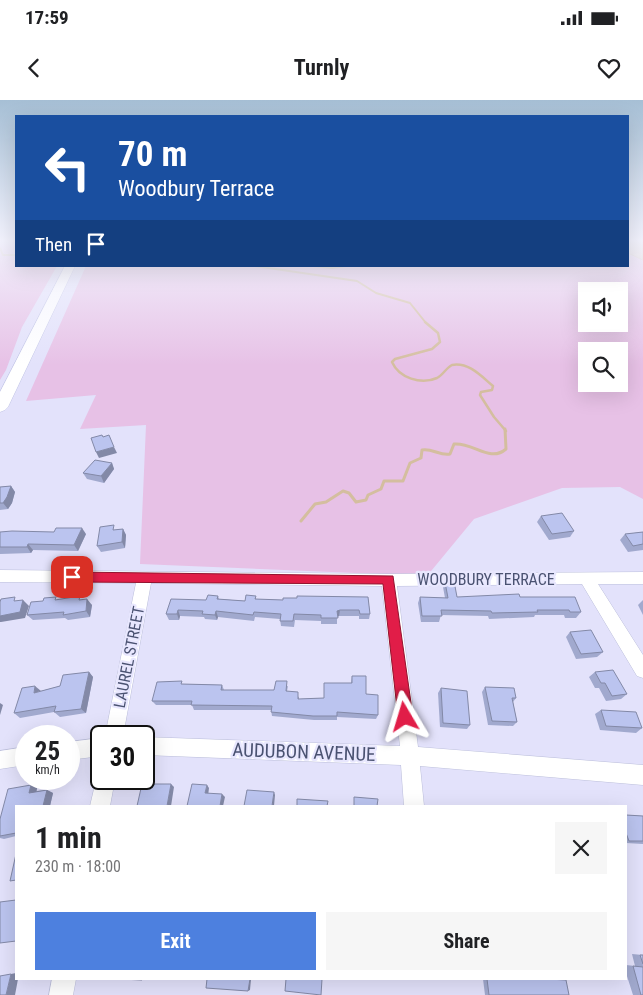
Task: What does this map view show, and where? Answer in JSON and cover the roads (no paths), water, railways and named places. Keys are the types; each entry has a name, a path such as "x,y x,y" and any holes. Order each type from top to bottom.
{"main road":[{"path":"0,407 62,282"}],"street":[{"name":"WOODBURY TERRACE","path":"0,576 389,580 643,578"},
{"name":"LAUREL STREET","path":"116,725 145,577"},
{"path":"586,578 643,670"},
{"path":"389,580 414,805"},
{"name":"AUDUBON AVENUE","path":"155,746 410,756 643,775"},
{"path":"0,760 15,758"},
{"path":"100,805 103,790"},
{"path":"61,995 64,980"}],"waterway":[{"path":"358,282 376,293 410,303 426,323"},
{"path":"426,323 438,333 440,342 432,349 395,359 392,362 395,368 411,379 424,381 437,378 452,365 469,368 493,386 492,390 481,392 480,395 505,430"},
{"path":"301,521 315,504 326,502 343,491 349,493 356,502 366,500 368,495 381,489 384,481 403,481 410,463 421,458 422,450 450,454 454,444 461,444 488,453 500,453 506,449 505,430"}]}
